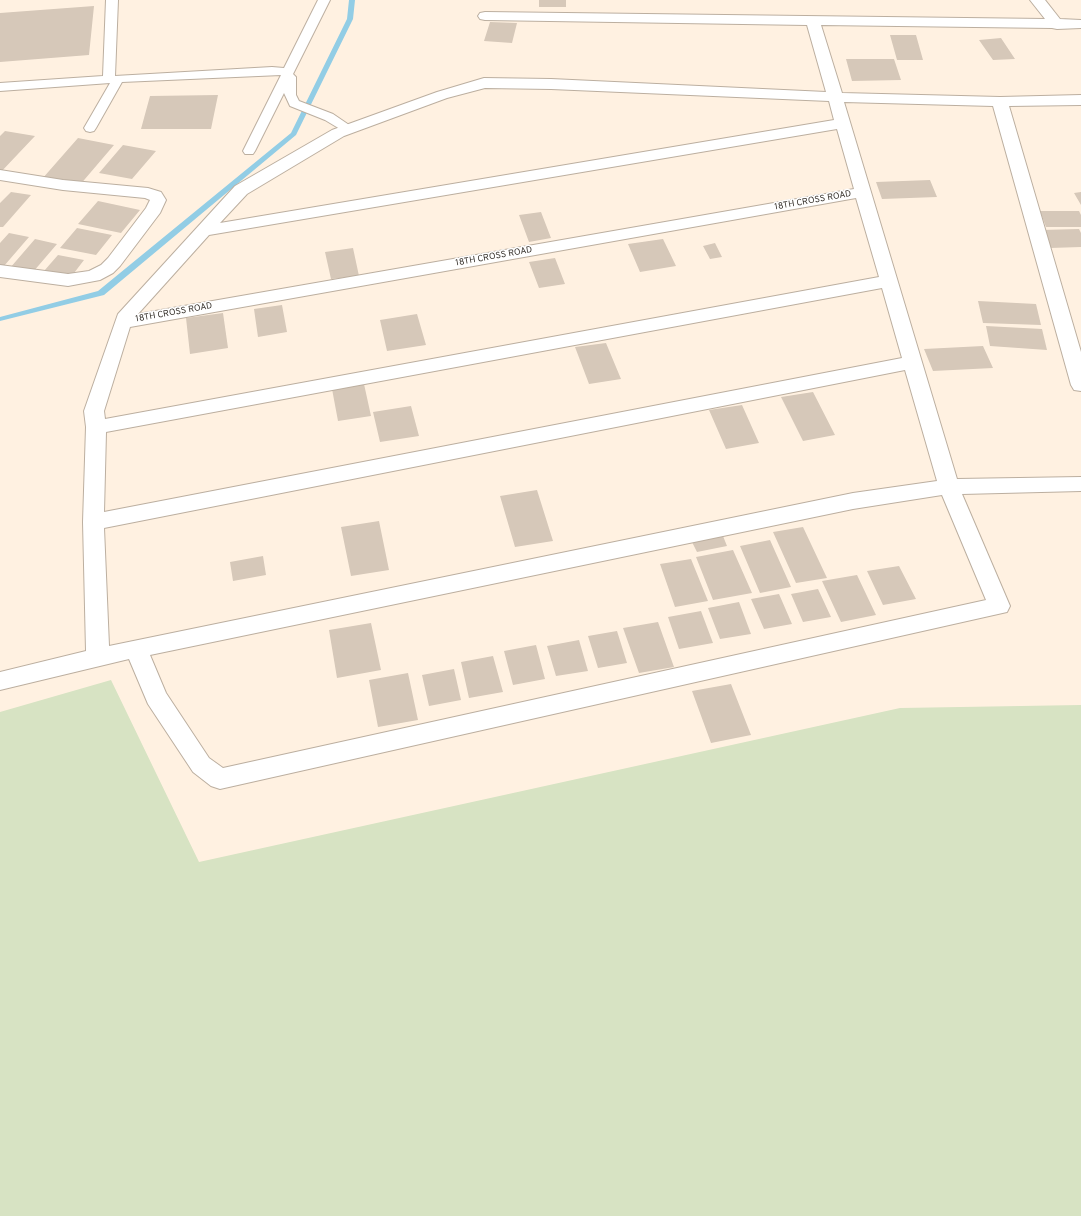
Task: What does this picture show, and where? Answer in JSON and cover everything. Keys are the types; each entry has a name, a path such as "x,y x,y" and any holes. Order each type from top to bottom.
{"street":[{"path":"1038,0 1058,25"},
{"path":"485,16 638,12 813,21 1058,25 1081,24"},
{"path":"136,649 156,697 201,765 220,779 999,606 949,487 813,21"},
{"path":"98,657 93,522 96,427 94,411 124,322 124,318 241,190 338,133 442,95 484,84 551,84 836,97 1000,102 1081,100"},
{"path":"1000,102 1081,385"},
{"path":"204,231 843,123"},
{"path":"0,175 64,185 148,193 155,196 158,200 154,209 114,262 107,269 94,276 68,280 0,271"},
{"name":"18TH CROSS ROAD","path":"124,322 863,192"},
{"path":"96,427 889,281"},
{"path":"93,522 913,362"},
{"path":"0,681 98,657 853,500 949,487 1081,484"}],"lane":[{"path":"90,128 113,79 112,0"},
{"path":"249,151 324,0"},
{"path":"0,87 113,79 272,71 285,72 290,77 290,95 294,103 329,117 348,129"}],"green space":[{"path":"111,680 199,862 900,708 1081,705 1081,1216 0,1216 0,712"}],"building":[{"path":"539,0 566,0 566,7 539,7"},
{"path":"94,6 89,55 0,62 0,13"},
{"path":"490,22 517,23 512,43 484,41"},
{"path":"890,35 916,35 923,60 897,60"},
{"path":"1001,38 1015,59 993,60 979,40"},
{"path":"846,59 894,59 901,80 852,81"},
{"path":"218,95 211,129 141,129 150,96"},
{"path":"5,131 35,136 0,173 0,136"},
{"path":"78,138 114,145 79,186 42,179"},
{"path":"123,145 156,151 132,179 99,173"},
{"path":"930,180 937,197 882,199 876,182"},
{"path":"11,192 31,195 3,227 0,227 0,203"},
{"path":"1081,192 1081,205 1074,193"},
{"path":"98,201 140,210 121,233 78,224"},
{"path":"1040,211 1079,211 1081,215 1081,227 1046,227"},
{"path":"541,212 551,238 529,242 519,215"},
{"path":"77,228 112,235 96,255 60,248"},
{"path":"1079,229 1081,233 1081,247 1050,248 1041,230"},
{"path":"9,233 29,237 4,266 0,265 0,243"},
{"path":"35,239 57,244 33,272 10,268"},
{"path":"663,239 676,266 640,272 628,244"},
{"path":"715,243 722,257 710,259 703,246"},
{"path":"353,248 359,276 331,279 325,252"},
{"path":"58,255 84,260 71,277 44,271"},
{"path":"555,258 565,284 539,288 529,262"},
{"path":"978,301 1036,304 1041,325 983,323"},
{"path":"282,305 287,332 258,337 254,309"},
{"path":"223,313 228,348 190,354 186,318"},
{"path":"417,314 426,345 387,351 380,320"},
{"path":"986,326 1042,329 1047,350 990,346"},
{"path":"606,343 621,379 589,384 575,347"},
{"path":"983,346 993,368 933,371 924,349"},
{"path":"364,384 371,416 338,421 332,389"},
{"path":"813,392 835,435 803,441 781,397"},
{"path":"742,405 759,443 726,449 709,410"},
{"path":"411,406 419,436 380,442 373,412"},
{"path":"537,490 553,541 515,547 500,496"},
{"path":"379,521 389,570 351,576 341,527"},
{"path":"803,527 827,578 796,583 773,532"},
{"path":"723,536 727,546 697,552 692,542"},
{"path":"770,540 791,587 760,593 740,546"},
{"path":"733,550 752,593 713,600 696,557"},
{"path":"263,556 266,575 233,581 230,562"},
{"path":"691,559 708,601 675,607 660,564"},
{"path":"899,566 916,599 883,605 867,571"},
{"path":"857,575 876,615 841,622 822,581"},
{"path":"818,589 831,617 803,622 791,594"},
{"path":"779,594 792,624 764,629 751,599"},
{"path":"739,602 751,634 720,639 708,608"},
{"path":"701,611 713,643 679,649 668,617"},
{"path":"658,622 674,667 639,673 623,628"},
{"path":"371,623 381,670 337,678 329,630"},
{"path":"617,631 627,663 598,668 588,636"},
{"path":"579,640 588,671 556,676 547,646"},
{"path":"536,645 545,679 513,685 504,651"},
{"path":"493,656 503,692 469,698 461,662"},
{"path":"454,669 461,700 429,706 422,675"},
{"path":"408,673 418,720 378,727 369,680"},
{"path":"731,684 751,735 711,743 692,691"}],"waterway":[{"path":"0,319 101,293 294,134 350,19 352,0"}]}
